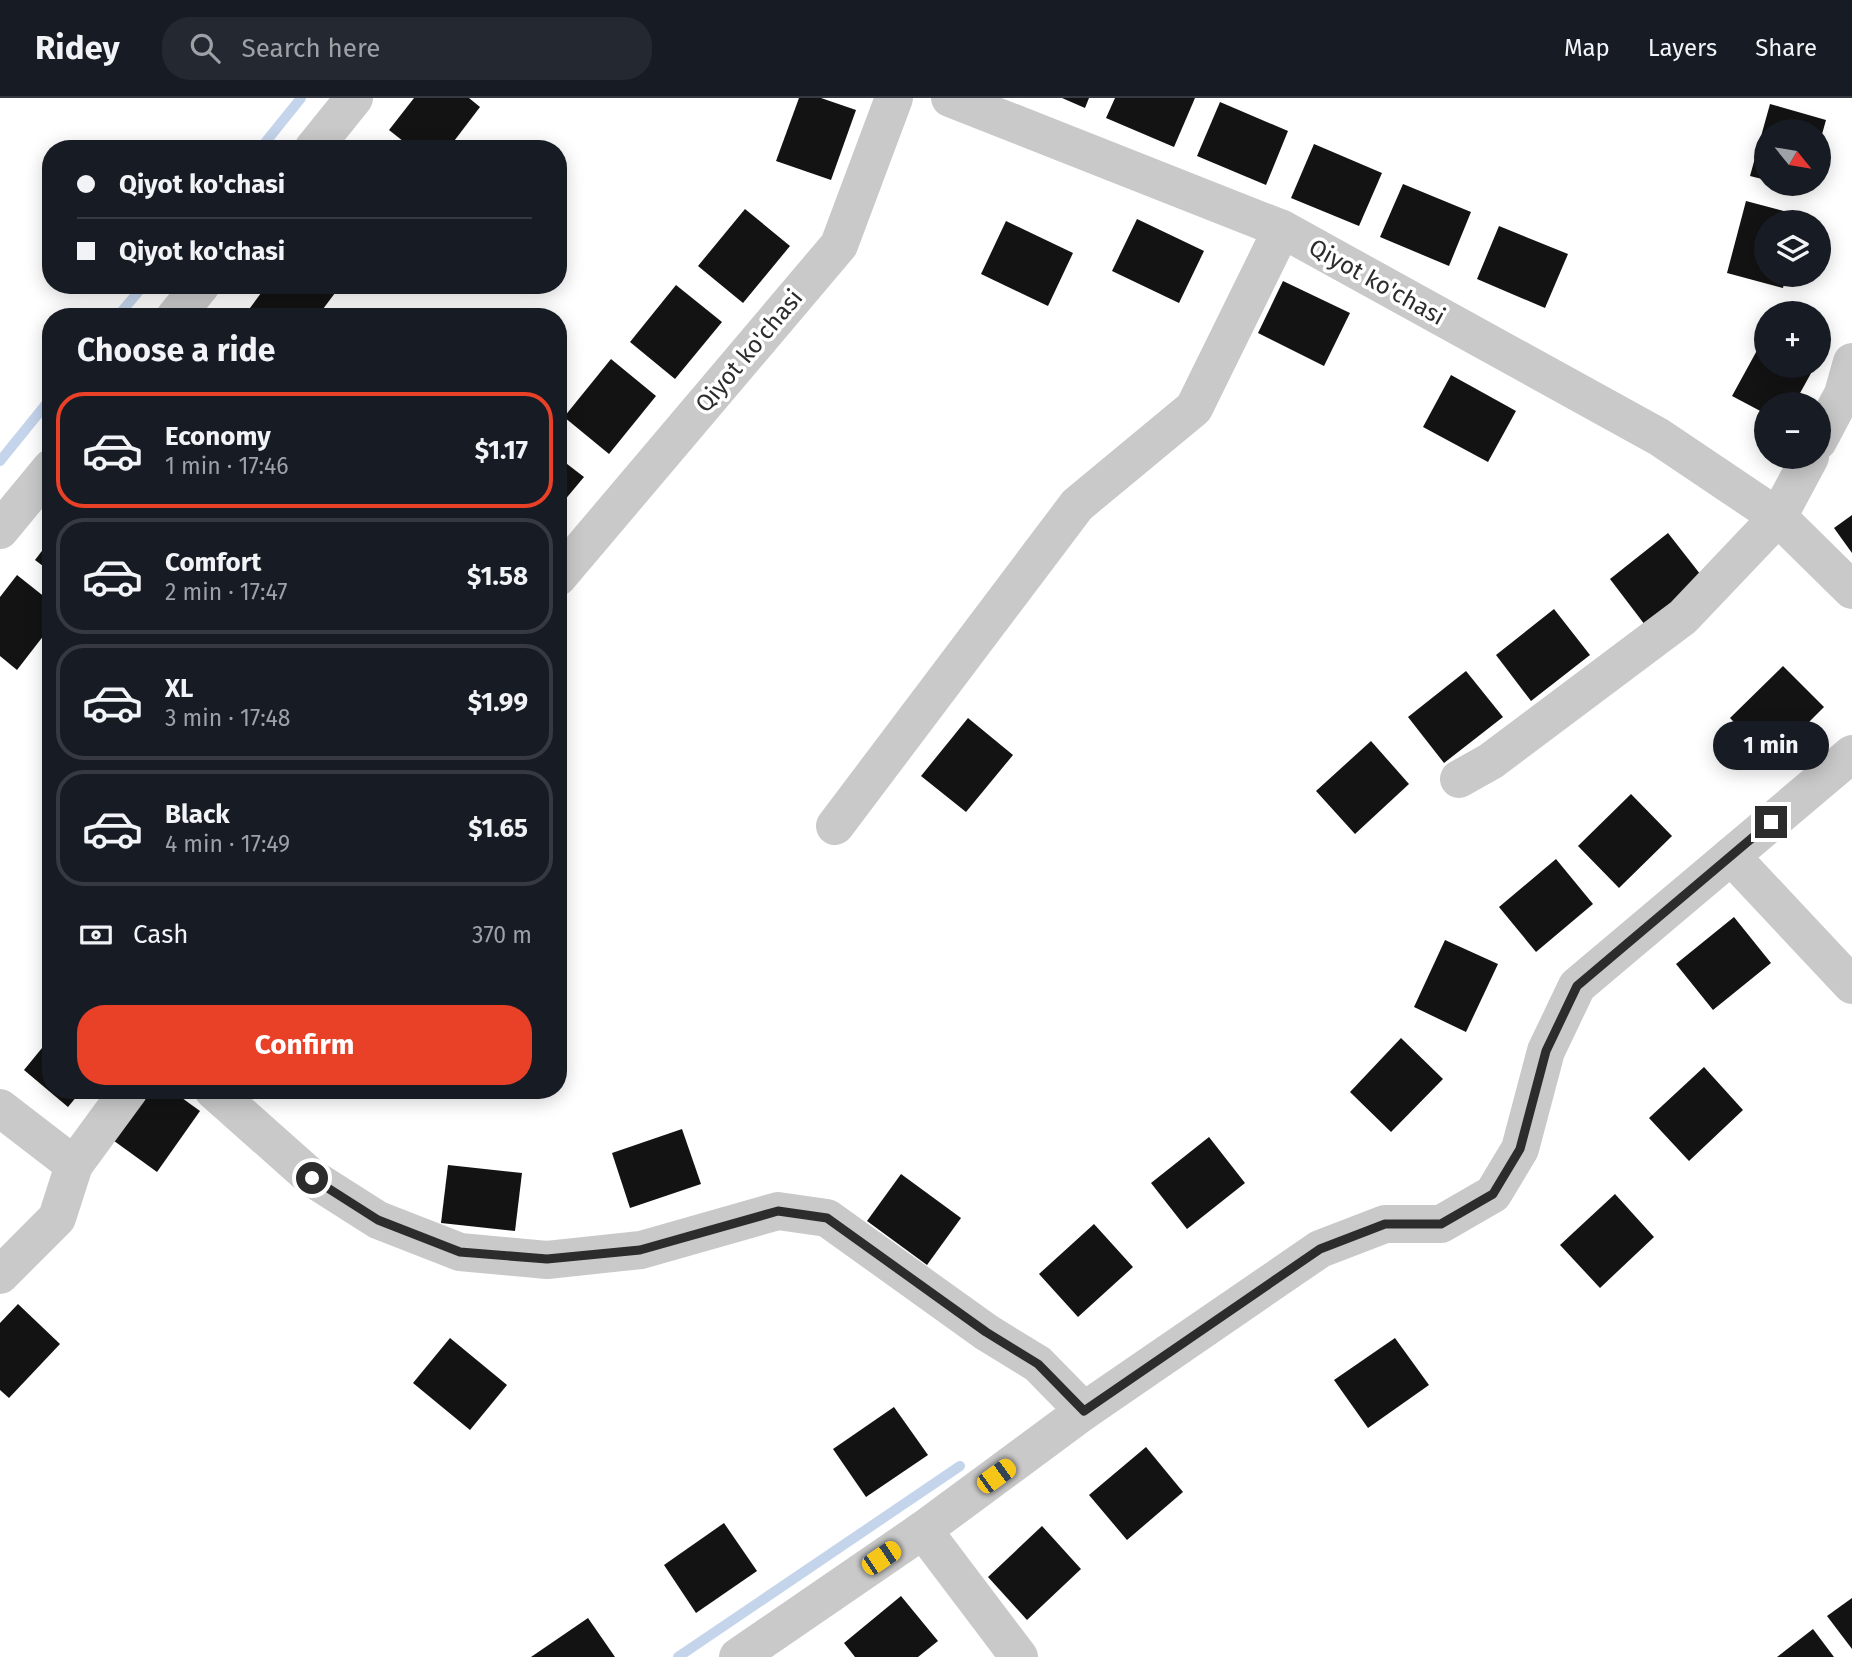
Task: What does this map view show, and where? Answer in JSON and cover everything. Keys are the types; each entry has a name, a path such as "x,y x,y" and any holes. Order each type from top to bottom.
{"street":[{"path":"320,140 354,98"},
{"name":"Qiyot ko'chasi","path":"567,566 839,245 894,98"},
{"name":"Qiyot ko'chasi","path":"950,98 1282,229 1659,437 1778,517 1852,590"},
{"path":"835,826 1077,506 1194,408 1282,229"},
{"path":"182,308 194,294"},
{"path":"1831,417 1843,394 1852,362"},
{"path":"1459,779 1491,761 1683,617 1778,517 1804,469"},
{"path":"0,530 42,479"},
{"path":"738,1657 923,1530 1084,1411 1320,1249 1385,1224 1441,1224 1493,1194 1520,1149 1546,1051 1577,986 1852,754"},
{"path":"1731,856 1852,985"},
{"path":"0,1275 57,1218 74,1165 122,1099"},
{"path":"223,1099 312,1178 378,1220 460,1252 547,1259 640,1250 778,1211 827,1218 986,1332 1038,1364 1084,1411"},
{"path":"0,1108 74,1165"},
{"path":"923,1530 1019,1657"}],"building":[{"path":"414,98 469,98 480,107 455,140 402,140 389,130"},
{"path":"799,98 821,98 856,110 831,180 776,161"},
{"path":"1062,98 1089,98 1085,108"},
{"path":"1115,98 1195,98 1174,147 1106,118"},
{"path":"1220,102 1288,131 1266,185 1197,156"},
{"path":"1770,104 1822,119 1766,119"},
{"path":"1314,144 1382,173 1359,226 1291,198"},
{"path":"1754,162 1754,177 1750,176"},
{"path":"1403,184 1471,212 1449,266 1380,237"},
{"path":"1746,201 1780,210 1754,210 1754,280 1727,273"},
{"path":"745,209 790,246 743,303 698,266"},
{"path":"1137,219 1204,251 1179,303 1112,271"},
{"path":"1006,221 1073,253 1048,306 981,274"},
{"path":"1499,226 1568,254 1545,308 1477,279"},
{"path":"1283,281 1350,313 1324,366 1258,333"},
{"path":"676,285 722,322 675,379 630,342"},
{"path":"260,294 334,294 324,308 250,308"},
{"path":"1754,356 1754,378 1808,378 1801,392 1754,392 1754,408 1732,396"},
{"path":"611,359 656,396 609,454 567,419 567,413"},
{"path":"1451,375 1516,411 1488,462 1423,427"},
{"path":"567,464 584,477 567,497"},
{"path":"1852,515 1852,553 1834,528"},
{"path":"1668,533 1704,579 1645,625 1610,579"},
{"path":"42,551 42,565 35,560"},
{"path":"17,575 42,595 42,638 17,670 0,656 0,597"},
{"path":"1554,609 1590,655 1531,701 1496,655"},
{"path":"1783,666 1824,707 1771,760 1730,718"},
{"path":"1466,671 1503,717 1444,763 1408,717"},
{"path":"968,718 1013,755 966,812 921,776"},
{"path":"1371,741 1409,784 1355,834 1316,791"},
{"path":"1631,794 1672,836 1619,888 1578,846"},
{"path":"1556,859 1593,904 1536,952 1499,907"},
{"path":"1734,917 1771,963 1713,1010 1676,964"},
{"path":"1445,940 1498,964 1466,1032 1414,1007"},
{"path":"1401,1038 1443,1079 1391,1132 1350,1092"},
{"path":"42,1048 42,1085 24,1070"},
{"path":"1704,1067 1743,1110 1689,1161 1649,1118"},
{"path":"58,1099 75,1099 68,1107"},
{"path":"138,1099 183,1099 200,1111 157,1172 110,1138"},
{"path":"682,1129 701,1184 630,1208 612,1153"},
{"path":"1209,1137 1245,1183 1187,1229 1151,1183"},
{"path":"448,1165 522,1173 515,1231 441,1223"},
{"path":"901,1174 961,1218 927,1265 867,1221"},
{"path":"1615,1194 1654,1237 1600,1288 1560,1245"},
{"path":"1094,1224 1133,1267 1078,1317 1039,1274"},
{"path":"18,1304 60,1344 9,1398 0,1390 0,1323"},
{"path":"450,1338 507,1385 470,1430 413,1383"},
{"path":"1395,1338 1429,1385 1368,1428 1334,1380"},
{"path":"894,1407 928,1455 866,1497 833,1449"},
{"path":"1146,1447 1183,1492 1127,1540 1089,1495"},
{"path":"724,1523 757,1571 696,1613 664,1565"},
{"path":"1042,1526 1081,1569 1027,1620 988,1577"},
{"path":"901,1596 938,1641 918,1657 855,1657 844,1643"},
{"path":"1852,1598 1852,1649 1827,1616"},
{"path":"588,1618 615,1657 531,1657"},
{"path":"1813,1629 1834,1657 1777,1657"}],"waterway":[{"path":"267,140 301,98"},
{"path":"125,308 136,294"},
{"path":"0,461 42,409"},
{"path":"678,1657 960,1466"}],"route":[{"path":"312,1178 378,1220 460,1252 547,1259 640,1250 778,1211 827,1218 986,1332 1038,1364 1084,1411 1320,1249 1385,1224 1441,1224 1493,1194 1520,1149 1546,1051 1577,986 1771,822"}]}
